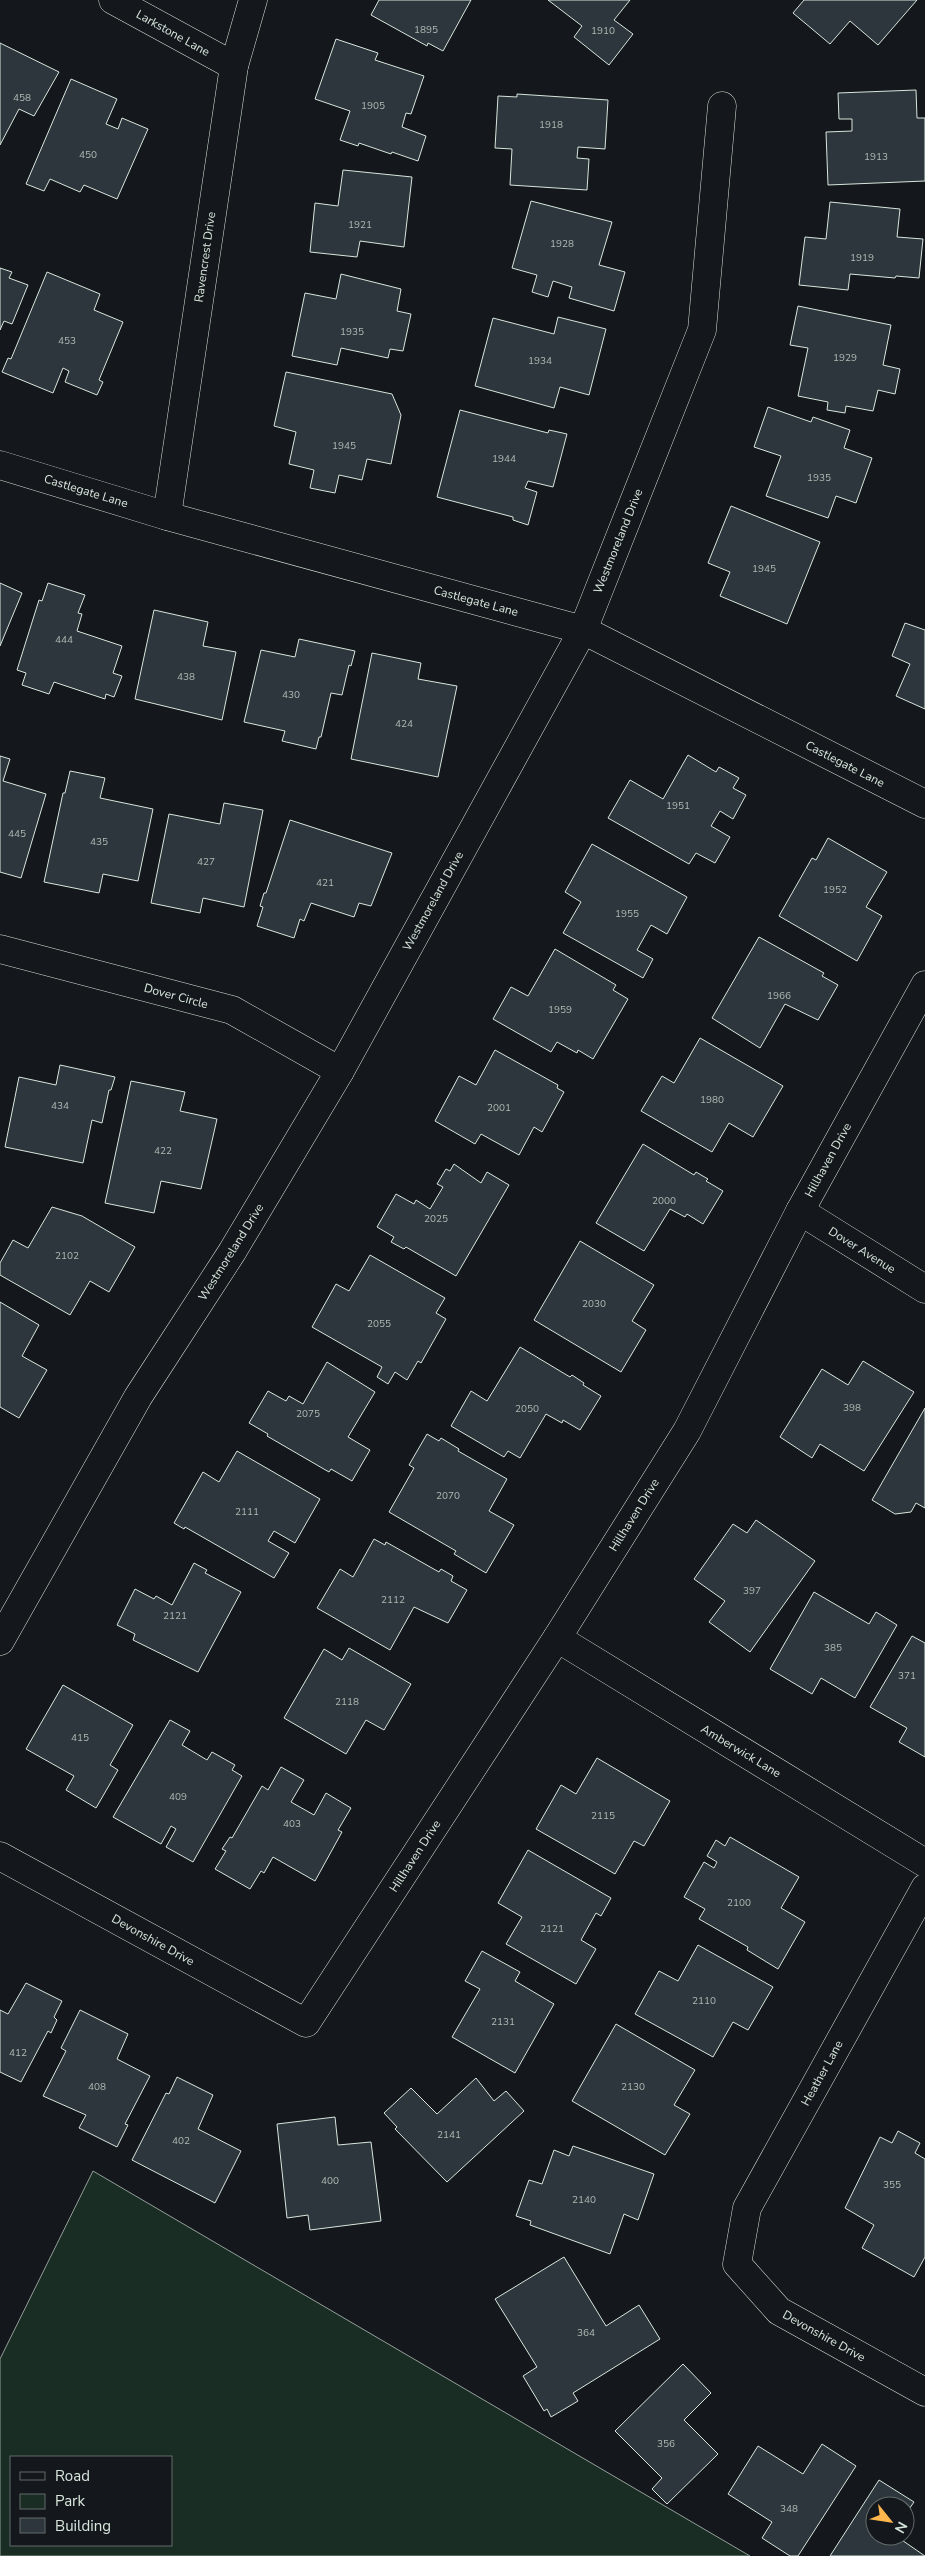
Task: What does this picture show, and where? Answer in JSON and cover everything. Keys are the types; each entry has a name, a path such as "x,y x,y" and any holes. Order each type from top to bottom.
{"street":[{"name":"Larkstone Lane","path":"113,0 234,66"},
{"name":"Ravencrest Drive","path":"167,516 234,66 253,0"},
{"name":"Westmoreland Drive","path":"0,1641 138,1397 232,1252 340,1071 583,630 702,330 722,106"},
{"name":"Castlegate Lane","path":"0,465 167,516 583,630 925,804"},
{"name":"Dover Circle","path":"0,949 232,1010 340,1071"},
{"name":"Hillhaven Drive","path":"306,2023 557,1638 687,1431 800,1211 925,985"},
{"name":"Dover Avenue","path":"800,1211 925,1289"},
{"name":"Amberwick Lane","path":"557,1638 925,1863"},
{"name":"Devonshire Drive","path":"0,1856 306,2023"},
{"name":"Heather Lane","path":"737,2264 747,2208 925,1888"},
{"name":"Devonshire Drive","path":"737,2264 779,2311 925,2392"}],"green space":[{"path":"93,2171 750,2556 0,2556 0,2359"}],"building":[{"path":"379,0 471,0 443,51 428,43 427,46 371,15"},
{"path":"548,0 630,0 614,20 633,34 609,65 574,37 582,26"},
{"path":"804,0 917,0 878,45 850,21 830,44 793,13"},
{"path":"336,39 378,53 375,60 424,76 411,114 406,113 402,127 426,136 418,161 359,143 358,146 340,140 350,111 315,99"},
{"path":"0,43 59,72 34,116 19,109 0,145"},
{"path":"71,79 117,99 106,124 118,129 122,118 148,129 117,199 84,185 80,192 50,179 44,191 26,184"},
{"path":"916,90 917,118 925,118 925,181 828,185 826,132 852,131 852,119 839,119 838,93"},
{"path":"517,94 608,100 605,149 578,147 577,158 589,159 587,190 510,185 512,149 495,148 498,96 517,97"},
{"path":"343,170 412,177 404,247 360,241 357,257 310,252 315,203 338,206"},
{"path":"531,201 612,222 599,265 625,272 614,311 569,298 572,287 553,281 548,297 532,292 537,275 512,268"},
{"path":"830,202 900,209 897,237 923,239 919,278 850,274 848,290 799,285 805,237 826,239"},
{"path":"0,268 12,272 9,278 28,285 12,324 4,321 0,330"},
{"path":"47,272 100,294 94,310 123,322 99,380 103,382 97,395 65,382 69,371 63,368 53,393 2,372 8,358 11,359"},
{"path":"341,274 401,289 397,311 411,314 403,351 390,349 388,358 341,348 337,365 292,356 305,293 336,299"},
{"path":"798,306 891,325 883,365 900,369 895,394 878,390 873,411 846,406 845,413 827,410 828,402 798,396 808,348 790,345"},
{"path":"558,317 606,329 589,395 560,387 554,408 475,386 493,318 554,334"},
{"path":"286,372 392,394 401,415 391,464 367,459 362,480 339,475 335,493 310,488 314,470 289,464 296,432 274,426"},
{"path":"768,407 811,422 813,417 850,430 844,448 872,458 856,503 836,496 828,518 766,496 781,456 754,447"},
{"path":"460,410 548,433 549,430 567,434 553,487 528,481 525,488 537,492 528,525 513,520 513,517 437,497"},
{"path":"731,506 820,542 787,624 720,596 730,572 708,563"},
{"path":"0,583 22,593 0,646"},
{"path":"48,583 85,595 78,613 82,614 77,631 122,646 113,673 122,676 114,697 106,694 105,699 54,682 49,694 22,685 26,673 17,670 39,600 42,601"},
{"path":"154,610 208,622 203,646 236,652 222,720 135,699"},
{"path":"905,623 925,630 925,709 896,696 910,664 892,656"},
{"path":"299,639 355,651 351,666 349,665 342,695 331,693 321,737 319,737 316,749 282,741 285,731 244,722 261,650 295,657"},
{"path":"372,653 421,663 418,679 457,686 438,777 351,759"},
{"path":"688,755 716,772 719,767 739,778 733,788 746,795 733,819 720,811 711,826 730,837 715,863 696,853 689,864 608,818 630,780 663,799"},
{"path":"0,756 10,759 3,781 46,794 21,878 0,872"},
{"path":"70,771 105,778 100,798 153,809 138,881 103,874 99,893 44,882 63,793 65,793"},
{"path":"224,803 263,810 244,907 203,898 200,913 151,903 169,814 220,824"},
{"path":"290,820 392,853 371,906 359,903 354,917 311,903 304,921 300,919 294,938 257,926 263,907 260,906 264,893 266,893"},
{"path":"828,838 887,872 866,907 882,916 857,961 779,916 812,858 816,860"},
{"path":"592,844 687,897 667,934 651,925 637,950 653,959 643,978 563,933 581,902 565,892"},
{"path":"759,937 824,973 822,976 838,985 818,1020 785,1004 760,1048 712,1018"},
{"path":"555,949 616,985 613,990 628,999 593,1059 578,1050 577,1053 557,1042 551,1052 493,1019 511,987 528,996"},
{"path":"700,1038 783,1086 753,1137 729,1123 712,1152 641,1111 662,1076 674,1083"},
{"path":"495,1050 558,1085 557,1088 564,1092 542,1132 534,1127 519,1155 481,1134 475,1144 435,1121 459,1076 476,1085"},
{"path":"60,1065 115,1077 111,1090 109,1090 102,1123 92,1120 83,1163 5,1147 19,1077 56,1085"},
{"path":"131,1081 185,1092 180,1111 217,1119 201,1189 161,1181 154,1213 105,1203"},
{"path":"643,1144 694,1175 696,1172 708,1179 706,1181 723,1191 703,1224 687,1214 685,1217 670,1209 644,1251 596,1223"},
{"path":"454,1164 481,1183 487,1172 509,1185 456,1276 406,1247 404,1249 391,1242 394,1237 377,1227 396,1194 414,1204 416,1200 430,1209 443,1187 437,1184 446,1169 450,1171"},
{"path":"52,1207 82,1216 135,1247 109,1292 90,1281 70,1315 0,1275 0,1263 13,1240 28,1248"},
{"path":"580,1241 654,1285 632,1321 646,1330 621,1372 534,1320"},
{"path":"370,1255 445,1298 436,1313 446,1319 421,1363 418,1361 407,1380 395,1372 388,1384 377,1377 382,1367 312,1327 336,1284 349,1291"},
{"path":"0,1302 39,1325 22,1356 47,1370 19,1418 0,1407"},
{"path":"520,1347 570,1377 572,1375 584,1383 583,1385 601,1396 580,1430 563,1420 562,1423 546,1414 520,1458 508,1451 504,1457 451,1426 471,1391 487,1401"},
{"path":"863,1361 914,1392 864,1471 820,1444 812,1458 780,1437 822,1369 848,1385"},
{"path":"327,1362 375,1392 348,1437 370,1450 352,1481 331,1469 329,1472 267,1436 268,1434 249,1423 268,1391 286,1401 289,1396 303,1404"},
{"path":"925,1408 925,1508 916,1503 911,1512 895,1514 872,1500"},
{"path":"427,1434 439,1441 441,1438 459,1449 458,1451 507,1479 489,1511 514,1525 486,1573 454,1554 456,1551 389,1512 414,1468 409,1465"},
{"path":"237,1451 320,1499 295,1543 274,1531 268,1541 289,1553 274,1578 185,1527 184,1529 174,1523 203,1472 219,1482"},
{"path":"756,1520 815,1561 750,1652 709,1622 725,1601 694,1579 733,1524 747,1533"},
{"path":"374,1539 385,1545 386,1542 439,1572 441,1569 453,1576 451,1581 467,1590 448,1623 414,1607 390,1650 317,1608 340,1569 353,1577"},
{"path":"194,1563 207,1570 205,1573 241,1592 198,1672 133,1640 135,1634 117,1625 135,1589 154,1599 156,1596 172,1605"},
{"path":"814,1592 869,1624 876,1612 897,1625 855,1698 821,1678 812,1694 770,1669"},
{"path":"912,1636 925,1643 925,1757 899,1742 907,1728 870,1707"},
{"path":"349,1648 411,1684 384,1730 366,1720 346,1754 284,1718 324,1649 342,1660"},
{"path":"63,1685 133,1725 110,1765 118,1770 96,1808 66,1790 74,1776 26,1749"},
{"path":"170,1720 190,1731 182,1745 207,1760 212,1752 235,1765 232,1770 242,1776 193,1862 166,1847 176,1829 171,1826 161,1844 113,1817"},
{"path":"597,1758 670,1801 644,1846 634,1841 615,1874 536,1829 561,1785 576,1794"},
{"path":"281,1767 304,1780 291,1802 314,1815 326,1793 351,1808 338,1830 342,1832 315,1881 273,1857 264,1873 261,1871 250,1889 215,1869 226,1851 222,1849 230,1837 232,1838 262,1786 268,1790"},
{"path":"730,1837 799,1877 781,1908 805,1922 778,1969 747,1950 748,1947 699,1919 705,1909 684,1897 704,1862 714,1868 717,1862 707,1856 716,1840 725,1846"},
{"path":"528,1850 611,1898 601,1916 596,1913 581,1940 596,1949 576,1984 506,1944 522,1917 498,1903"},
{"path":"698,1945 773,1987 748,2030 733,2022 713,2057 635,2014 659,1971 678,1981"},
{"path":"482,1951 520,1972 515,1981 554,2004 515,2073 452,2037 480,1989 465,1981"},
{"path":"26,1983 62,2001 54,2017 57,2020 51,2033 48,2031 21,2082 0,2072 0,2010 8,2014"},
{"path":"80,2010 128,2034 117,2059 150,2076 125,2124 128,2125 117,2147 79,2128 86,2115 43,2096 66,2051 61,2048"},
{"path":"616,2024 695,2070 674,2105 690,2114 665,2155 572,2101"},
{"path":"177,2077 213,2095 198,2129 241,2151 215,2203 132,2160 166,2093 169,2094"},
{"path":"476,2078 494,2101 506,2091 524,2111 447,2182 395,2129 397,2127 384,2113 411,2088 437,2114"},
{"path":"335,2117 338,2145 371,2142 381,2221 310,2230 308,2215 287,2218 277,2124"},
{"path":"898,2131 920,2143 915,2153 925,2159 925,2257 914,2277 862,2248 874,2225 845,2208 880,2137 892,2143"},
{"path":"573,2146 654,2174 638,2220 624,2214 610,2254 530,2225 531,2221 516,2216 529,2180 542,2184 554,2150 569,2156"},
{"path":"564,2257 606,2326 639,2305 660,2339 573,2393 578,2401 551,2417 547,2409 544,2411 523,2376 537,2367 495,2299"},
{"path":"683,2364 711,2393 684,2420 718,2454 667,2504 652,2489 662,2478 615,2431"},
{"path":"822,2444 856,2466 798,2556 790,2556 762,2538 772,2522 728,2494 758,2446 803,2474"},
{"path":"879,2480 904,2496 869,2496"},
{"path":"865,2502 865,2546 910,2546 925,2556 830,2556"}]}
